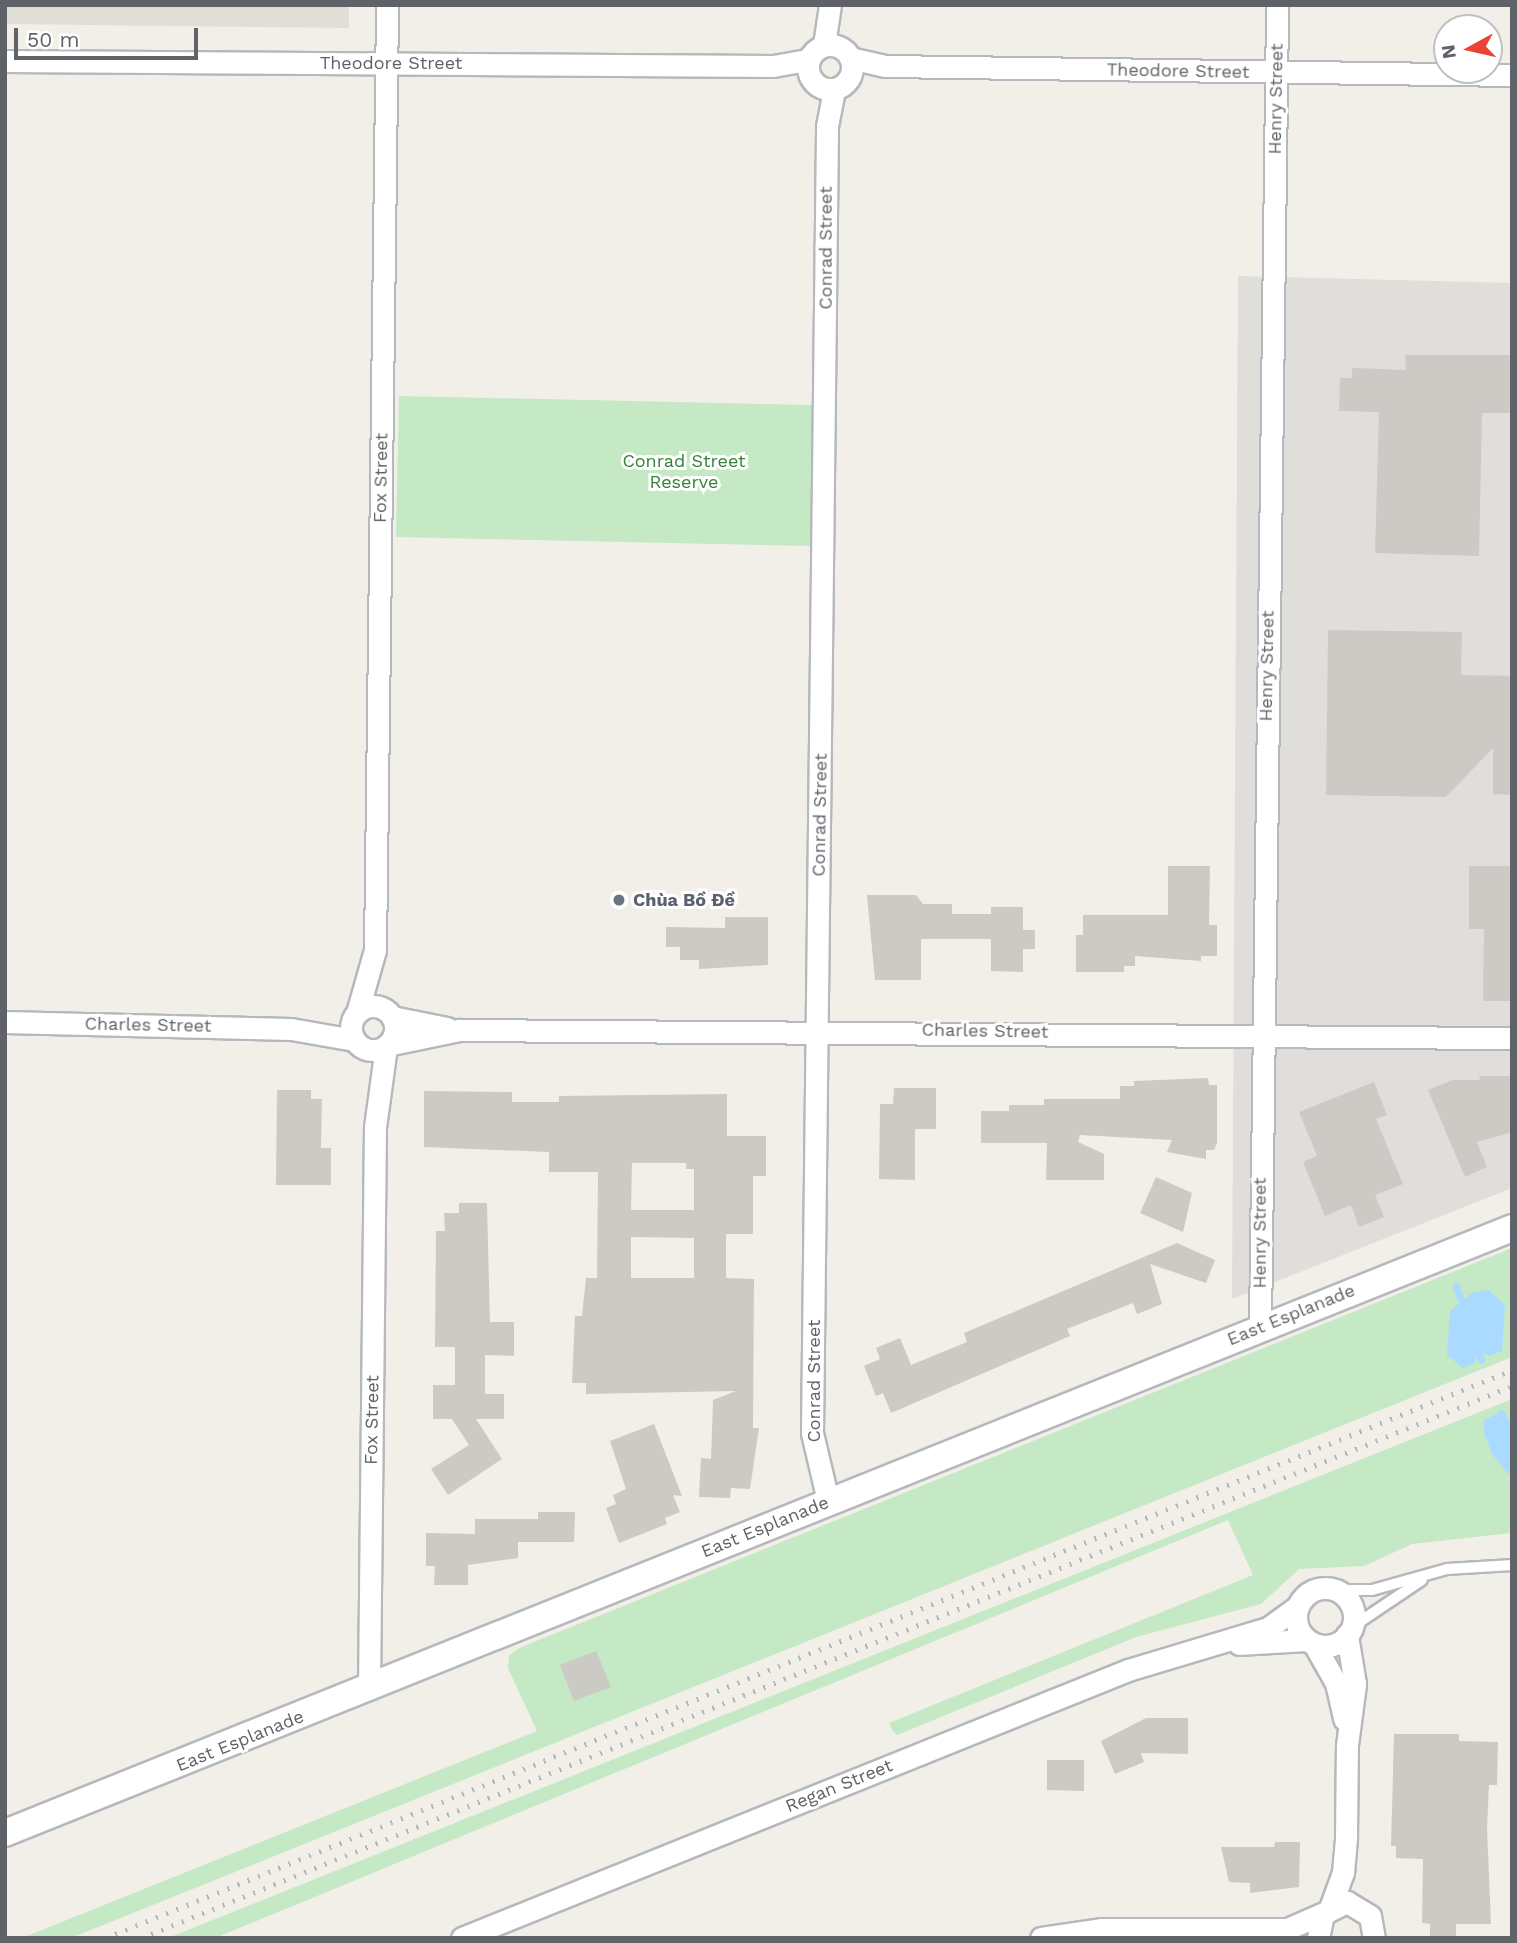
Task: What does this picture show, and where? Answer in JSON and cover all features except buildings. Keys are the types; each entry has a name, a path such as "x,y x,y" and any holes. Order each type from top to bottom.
{"street":[{"name":"Fox Street","path":"387,5 375,950 390,1015"},
{"name":"Henry Street","path":"1259,1327 1277,5"},
{"path":"830,9 840,56"},
{"name":"Theodore Street","path":"840,56 885,66 1512,75"},
{"path":"818,78 840,56"},
{"path":"818,78 840,56"},
{"name":"Theodore Street","path":"6,62 774,66 818,78"},
{"name":"Conrad Street","path":"818,78 827,126 812,1433 828,1501"},
{"name":"Fox Street","path":"356,1014 375,950"},
{"path":"376,1006 390,1015 395,1032 386,1046 372,1051 356,1043 356,1014 376,1006"},
{"name":"Charles Street","path":"291,1029 356,1014"},
{"name":"Charles Street","path":"390,1015 459,1030"},
{"name":"Charles Street","path":"5,1022 291,1029 356,1043"},
{"name":"Charles Street","path":"386,1046 459,1030 817,1029 1512,1038"},
{"name":"Fox Street","path":"356,1043 375,1150"},
{"name":"Fox Street","path":"369,1689 375,1150 386,1046"},
{"name":"East Esplanade","path":"10,1835 828,1501 1512,1228"},
{"path":"1318,1938 1343,1873 1347,1745 1355,1684 1348,1600 1333,1590 1316,1590 1298,1606 1297,1625 1336,1683 1347,1745"},
{"name":"Regan Street","path":"462,1938 1128,1670 1268,1628 1298,1606"},
{"path":"1310,1642 1332,1645 1350,1631"},
{"name":"Regan Street","path":"1220,1643 1310,1642"},
{"path":"1346,1836 1364,1909 1374,1924 1374,1938"},
{"path":"1044,1937 1102,1929 1266,1930 1297,1926 1347,1902 1364,1909"},
{"path":"1266,1930 1292,1938"}],"lane":[{"path":"1333,1590 1372,1590 1464,1566 1512,1565"},
{"path":"1350,1631 1430,1575"}],"shaded area":[{"path":"5,5 349,5 349,28 5,24"},
{"path":"1238,276 1512,283 1512,1188 1232,1299"}],"green space":[{"name":"Conrad Street Reserve","path":"399,396 813,405 810,546 396,537"},
{"path":"1512,1248 1512,1357 71,1938 22,1938 537,1731 508,1668 509,1656 519,1648"},
{"path":"1512,1399 1511,1533 1412,1544 1364,1566 1299,1569 1261,1604 1136,1637 897,1735 893,1731 889,1723 1253,1575 1228,1520 215,1938 168,1938"}],"water":[{"path":"1488,1290 1505,1305 1502,1351 1489,1356 1477,1350 1475,1363 1463,1368 1447,1355 1450,1311 1473,1292"},
{"path":"1496,1414 1512,1421 1512,1478 1492,1454 1484,1432 1484,1420"}],"waterway":[{"path":"1456,1286 1463,1306"},
{"path":"1474,1341 1481,1360"},
{"path":"1501,1413 1512,1437"}],"railway":[{"path":"105,1938 1512,1370"},
{"path":"141,1938 1512,1386"}],"place":[{"name":"Chùa Bồ Đề","path":"619,900"}]}
